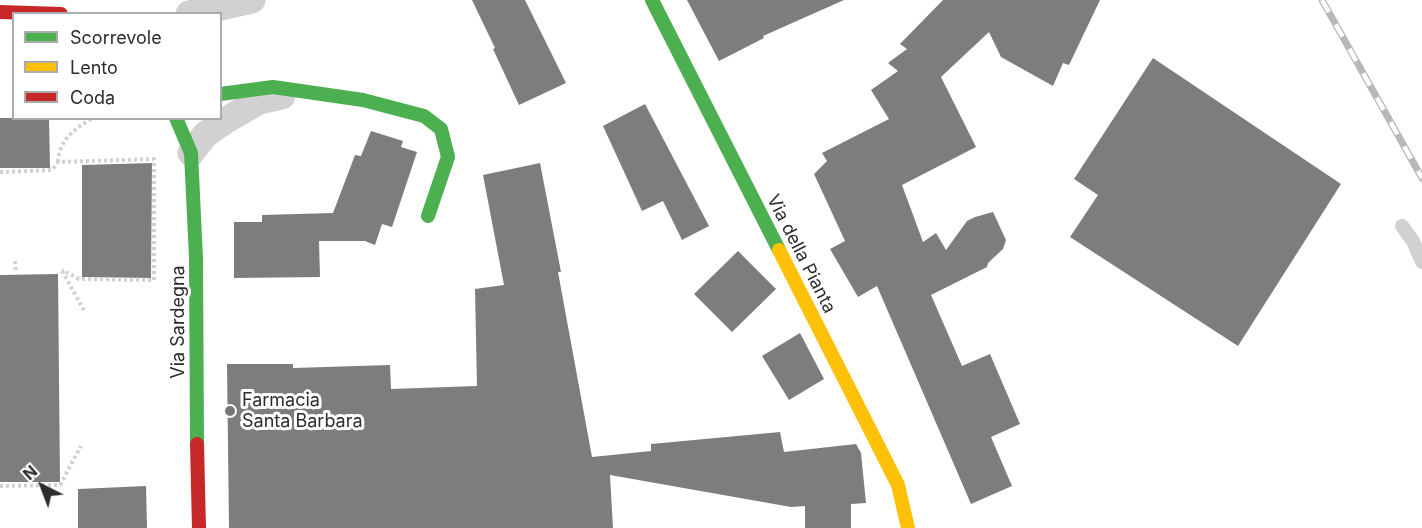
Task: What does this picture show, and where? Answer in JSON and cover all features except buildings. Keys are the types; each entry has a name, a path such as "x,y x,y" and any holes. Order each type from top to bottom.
{"street":[{"path":"198,12 252,0"},
{"name":"Via della Pianta","path":"652,0 898,485 908,528"},
{"path":"12,12 39,12"},
{"path":"222,94 273,87 363,100 424,116 441,129 448,157 428,216"},
{"path":"191,153 205,135 259,101 303,92"},
{"name":"Via Sardegna","path":"177,120 191,153 196,258 199,528"}],"lane":[{"path":"1402,226 1413,241 1422,262"}],"path":[{"path":"0,172 52,170 58,162 59,151 68,136 89,120"},
{"path":"58,162 154,159 154,280 79,279 62,270 85,312"},
{"path":"15,261 16,272"},
{"path":"0,486 60,485 81,446"}],"railway":[{"path":"1322,0 1422,178"}],"traffic: fast":[{"path":"652,0 779,250"},
{"path":"222,94 273,87 363,100 424,116 441,129 448,157 428,216"},
{"path":"177,120 191,153 196,258 197,444"}],"traffic: slow":[{"path":"779,250 898,485 908,528"}],"traffic: jam":[{"path":"0,12 12,12"},
{"path":"197,444 199,528"}],"place":[{"name":"Farmacia Santa Barbara","path":"230,411"}]}
